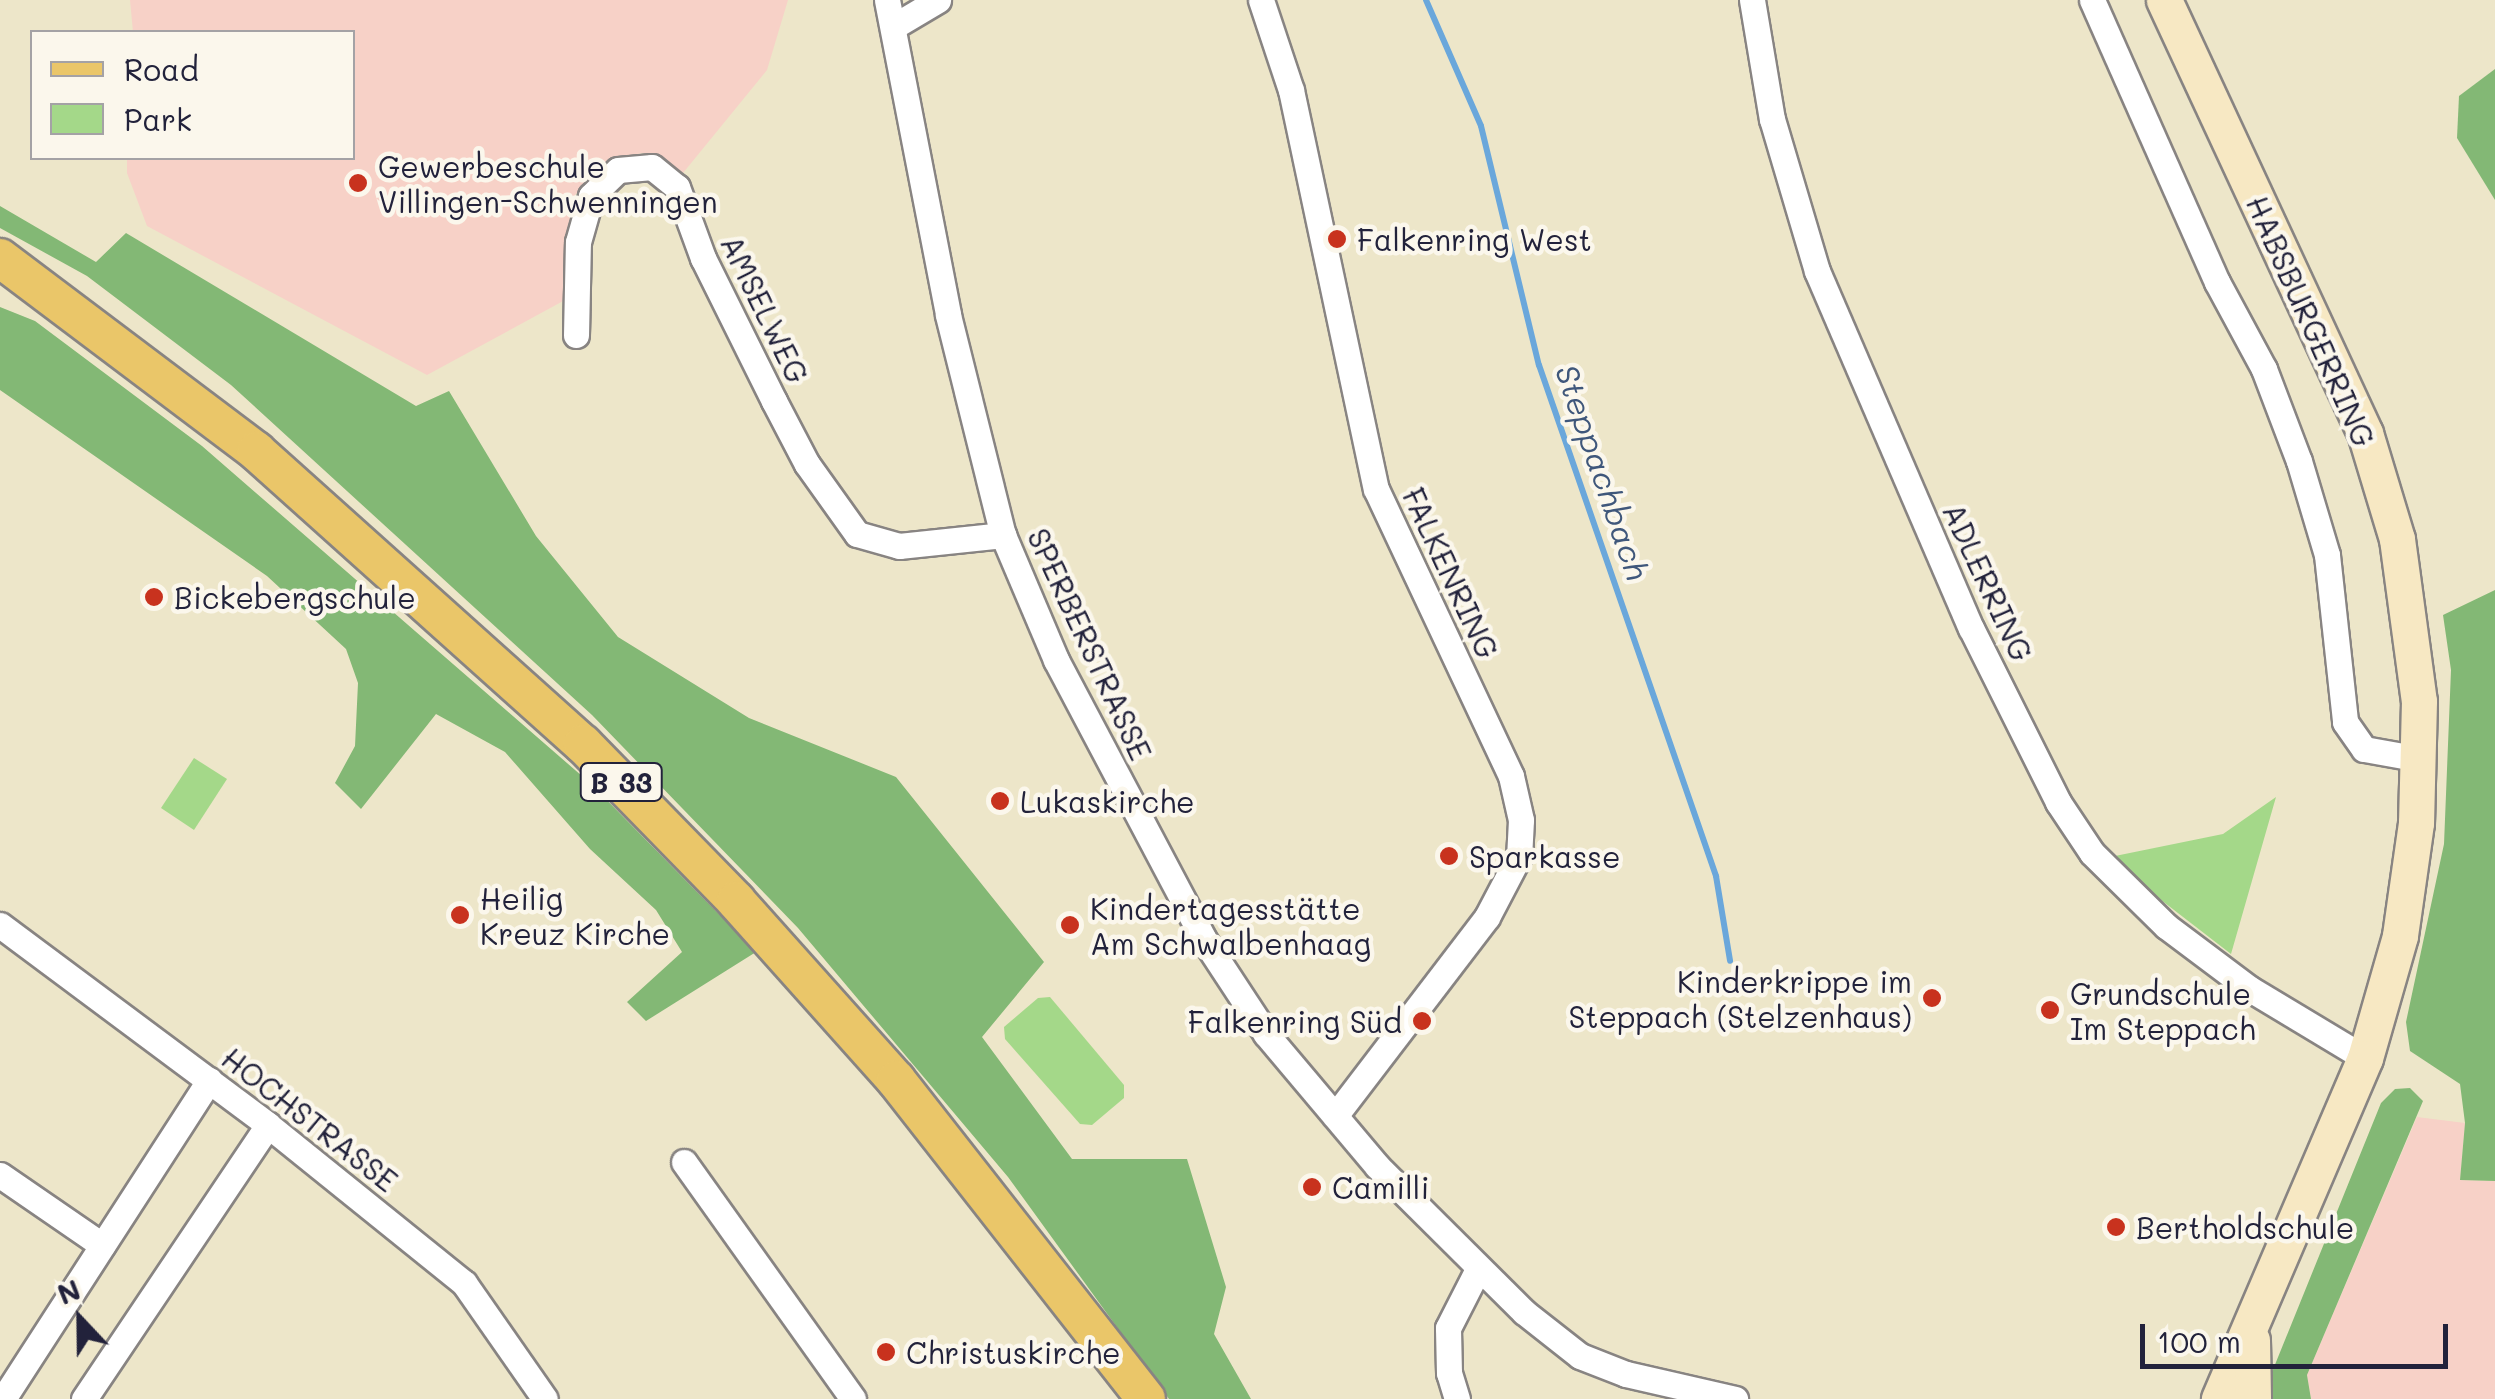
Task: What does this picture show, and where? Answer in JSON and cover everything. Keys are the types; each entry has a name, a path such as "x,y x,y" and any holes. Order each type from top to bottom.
{"main road":[{"name":"B 33","path":"1,258 256,451 583,744 736,901 896,1080 1146,1399"}],"street":[{"name":"SPERBERSTRASSE","path":"887,0 896,25 948,315 1003,535 1056,660 1203,938 1266,1034 1477,1271 1580,1356 1626,1374 1736,1399"},
{"path":"896,25 938,0"},
{"name":"FALKENRING","path":"1261,0 1292,90 1376,489 1511,776 1521,820 1519,856 1487,918 1335,1116"},
{"name":"ADLERRING","path":"1752,0 1772,119 1817,271 1971,628 2058,802 2092,853 2166,926 2250,989 2365,1058"},
{"path":"2092,0 2133,100 2264,370 2299,461 2327,555 2344,722 2364,749 2420,759"},
{"name":"HABSBURGERRING","path":"2164,0 2365,433 2397,539 2420,700 2420,759 2400,936 2365,1058 2252,1331 2219,1399"},
{"name":"AMSELWEG","path":"576,335 578,242 591,196 618,170 652,167 677,188 703,258 774,401 857,534 898,546 1003,535"},
{"name":"HOCHSTRASSE","path":"0,925 268,1125 464,1284 545,1399"},
{"path":"3,1399 209,1080"},
{"path":"84,1399 268,1125"},
{"path":"684,1162 852,1399"},
{"path":"0,1174 102,1244"},
{"path":"1457,1399 1448,1374 1448,1328 1477,1271"},
{"path":"2252,1331 2252,1399"}],"shaded area":[{"name":"Gewerbeschule Villingen-Schwenningen","path":"130,0 788,0 767,70 683,173 643,153 609,159 575,195 565,300 427,375 147,226 127,173 127,160 355,160 355,30 133,30"},
{"path":"2417,1117 2465,1123 2460,1180 2495,1181 2495,1399 2311,1399 2307,1375"}],"green space":[{"path":"2495,69 2495,200 2457,138 2459,96"},
{"path":"0,206 96,262 126,233 416,406 449,391 536,536 618,637 749,718 896,777 1044,962 982,1037 1072,1159 1187,1159 1226,1287 1214,1334 1251,1399 1169,1399 1008,1177 798,928 592,715 231,385 87,276 0,228"},
{"path":"0,307 35,321 202,446 590,783 756,952 646,1021 627,1002 682,952 656,910 590,849 505,752 436,714 361,809 335,783 355,746 358,683 346,649 267,576 0,390"},
{"path":"2495,590 2495,1181 2460,1180 2465,1123 2460,1084 2410,1051 2406,1022 2444,844 2451,670 2443,615"},
{"path":"194,758 227,779 194,830 161,808"},
{"path":"2276,797 2231,954 2152,893 2115,856 2223,834"},
{"path":"1050,997 1124,1085 1124,1098 1092,1125 1080,1124 1005,1039 1004,1027 1038,998"},
{"path":"2410,1088 2423,1101 2307,1375 2311,1399 2269,1399 2272,1372 2381,1103 2395,1089"}],"waterway":[{"name":"Steppachbach","path":"1426,0 1481,126 1539,365 1716,876 1730,961"}],"place":[{"name":"Gewerbeschule Villingen-Schwenningen","path":"358,183"},
{"name":"Falkenring West","path":"1337,239"},
{"name":"Bickebergschule","path":"154,597"},
{"name":"Lukaskirche","path":"1000,801"},
{"name":"Sparkasse","path":"1449,856"},
{"name":"Heilig Kreuz Kirche","path":"460,915"},
{"name":"Kindertagesstätte Am Schwalbenhaag","path":"1070,925"},
{"name":"Kinderkrippe im Steppach (Stelzenhaus)","path":"1932,998"},
{"name":"Grundschule Im Steppach","path":"2050,1010"},
{"name":"Falkenring Süd","path":"1422,1021"},
{"name":"Camilli","path":"1312,1187"},
{"name":"Bertholdschule","path":"2116,1227"},
{"name":"Christuskirche","path":"886,1352"}]}
